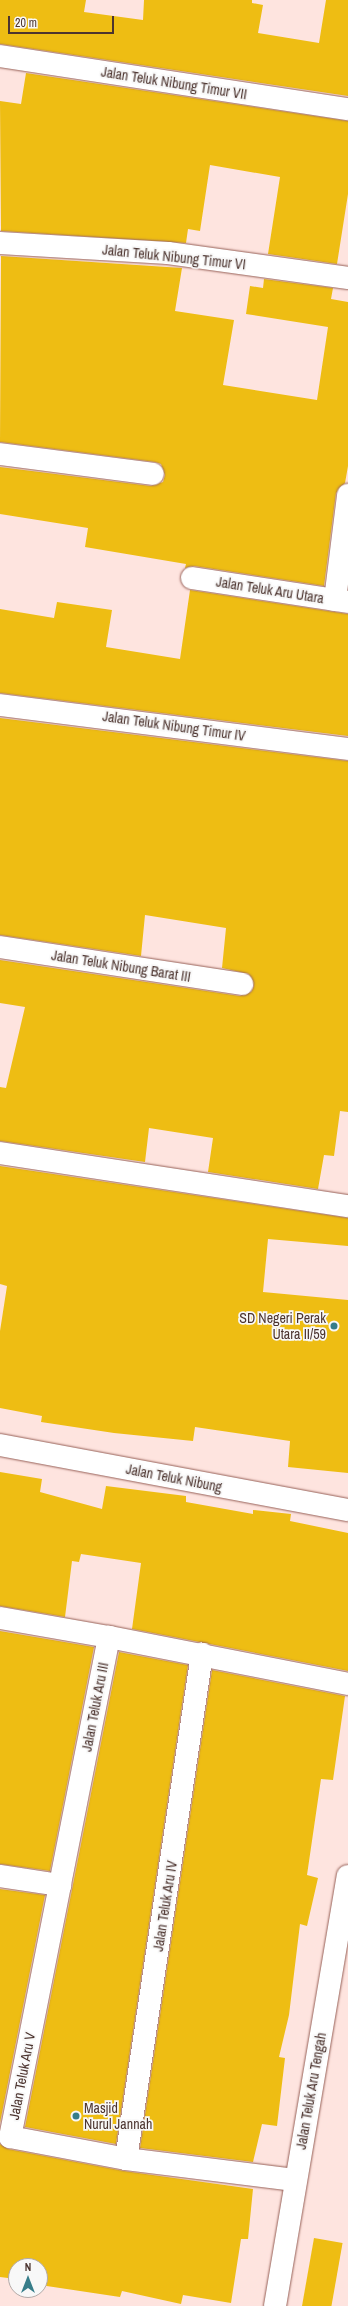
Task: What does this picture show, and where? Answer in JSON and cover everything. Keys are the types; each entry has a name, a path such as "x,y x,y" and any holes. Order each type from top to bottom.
{"street":[{"name":"Jalan Teluk Nibung Timur VII","path":"0,56 348,109"},
{"name":"Jalan Teluk Nibung Timur VI","path":"0,243 168,254 348,278"},
{"path":"0,454 153,474"},
{"path":"341,601 348,495"},
{"name":"Jalan Teluk Aru Utara","path":"192,578 341,601"},
{"name":"Jalan Teluk Nibung Timur IV","path":"0,705 348,749"},
{"name":"Jalan Teluk Nibung Barat III","path":"0,947 242,984"},
{"path":"0,1153 348,1206"},
{"name":"Jalan Teluk Nibung","path":"0,1445 348,1510"},
{"path":"0,1618 202,1654 348,1684"},
{"name":"Jalan Teluk Aru III","path":"60,1885 109,1637"},
{"name":"Jalan Teluk Aru IV","path":"126,2158 202,1654"},
{"path":"0,1876 60,1885"},
{"name":"Jalan Teluk Aru Tengah","path":"275,2306 295,2180 348,1876"},
{"name":"Jalan Teluk Aru V","path":"60,1885 5,2137 126,2158 295,2180"}],"building":[{"path":"0,0 86,0 84,12 143,20 144,0 252,0 252,3 263,5 258,33 319,43 326,0 348,0 348,96 0,44"},
{"path":"26,73 348,121 348,194 337,264 268,254 280,177 210,165 200,231 188,229 186,243 1,231 0,101 21,104"},
{"path":"1,256 182,268 175,311 234,320 223,385 317,400 328,327 246,314 250,286 263,288 264,279 333,288 331,299 348,302 348,466 345,483 336,493 324,586 194,566 185,568 186,564 85,547 88,528 0,514 0,467 151,486 163,482 165,475 161,464 155,462 0,442"},
{"path":"190,590 348,614 348,736 0,693 0,609 54,618 57,602 112,610 106,647 180,659"},
{"path":"0,718 348,761 348,1112 340,1111 334,1156 324,1155 318,1189 208,1172 213,1138 149,1128 145,1162 0,1141 0,1087 6,1088 25,1007 0,1003 0,960 240,996 251,992 254,986 249,974 222,968 226,928 145,915 141,956 0,935"},
{"path":"0,1166 348,1218 348,1246 268,1239 263,1292 348,1300 348,1473 288,1467 290,1441 195,1427 193,1441 114,1433 41,1422 42,1416 0,1408 0,1331 7,1286 0,1284"},
{"path":"0,1472 42,1479 40,1492 102,1509 106,1486 186,1496 186,1502 253,1514 253,1510 291,1514 290,1521 348,1533 348,1671 132,1629 141,1563 81,1554 79,1562 72,1561 65,1617 0,1606"},
{"path":"0,1631 94,1647 50,1871 0,1864"},
{"path":"119,1652 188,1665 116,2144 25,2127"},
{"path":"212,1670 345,1696 333,1780 321,1779 307,1875 318,1878 307,1926 300,1924 289,2015 279,2057 285,2058 277,2126 262,2124 253,2162 140,2148"},
{"path":"0,1889 45,1895 0,2123"},
{"path":"0,2144 8,2149 124,2171 253,2189 248,2239 241,2239 231,2303 183,2295 181,2304 122,2291 120,2297 48,2286 48,2258 8,2258 8,2278 0,2277"},
{"path":"314,2238 343,2243 331,2306 302,2306"}],"place":[{"name":"SD Negeri Perak Utara II/59","path":"334,1326"},
{"name":"Masjid Nurul Jannah","path":"76,2116"}]}
